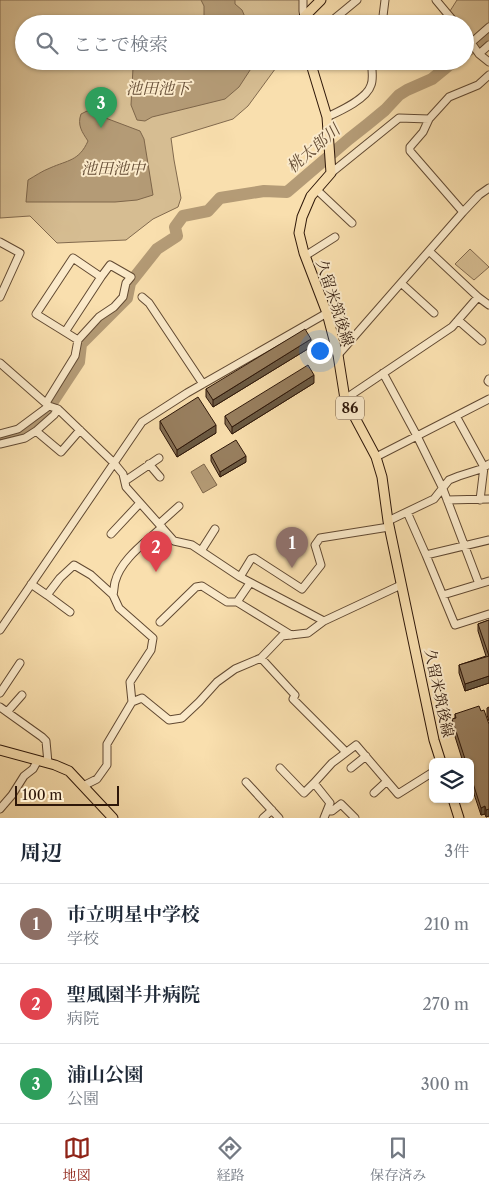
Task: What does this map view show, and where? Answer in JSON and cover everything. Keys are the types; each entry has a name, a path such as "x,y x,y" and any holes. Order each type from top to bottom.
{"main road":[{"path":"308,15 322,0"},
{"path":"313,70 327,117 332,173"},
{"name":"久留米筑後線","path":"332,173 311,196 302,218 299,233 305,256 327,313 338,355 345,399 376,457 382,477 401,585 434,740 440,758"},
{"path":"0,750 48,763 69,771 113,818"},
{"path":"454,803 458,818"}],"street":[{"path":"303,0 303,15"},
{"path":"339,15 357,0"},
{"path":"383,15 385,0"},
{"path":"436,0 448,15"},
{"path":"474,40 489,27"},
{"path":"474,45 479,54 489,62"},
{"path":"479,54 489,45"},
{"path":"327,117 354,104 368,91 372,84 372,70"},
{"path":"463,212 410,151 410,147 423,132 429,119 449,97 478,85 489,75"},
{"path":"332,173 399,118 429,119"},
{"path":"338,355 463,212 479,195 489,188"},
{"path":"317,190 352,222"},
{"path":"305,256 335,237"},
{"path":"0,242 20,253 0,297"},
{"path":"429,252 478,297 489,304"},
{"path":"78,340 36,314 73,258 101,277"},
{"path":"0,434 18,429 48,404 75,356 78,340 99,317 114,307 123,297 126,283 131,277 110,265 64,332"},
{"path":"401,283 434,313"},
{"path":"142,297 149,303 203,384"},
{"path":"345,399 452,327 478,297"},
{"path":"0,630 142,422 203,384 327,313"},
{"path":"458,320 482,341"},
{"path":"0,363 48,404 58,409 114,462 123,474 126,487 174,541 192,545 250,583 324,621"},
{"path":"383,373 443,489 479,584"},
{"path":"376,457 489,399"},
{"path":"0,444 25,438 36,431 58,409"},
{"path":"456,416 487,465 480,500"},
{"path":"36,431 61,452 80,430"},
{"path":"125,480 158,458"},
{"path":"149,464 160,477"},
{"path":"240,577 251,559 254,558 302,589 321,566 315,545 320,538 389,524 407,512 434,499 449,480 481,469 487,465"},
{"path":"447,500 489,499"},
{"path":"111,534 140,503"},
{"path":"113,594 117,575 127,559 179,506"},
{"path":"407,512 455,625 489,614"},
{"path":"201,551 215,529"},
{"path":"426,555 489,540"},
{"path":"47,595 60,578 74,565 91,575 113,594 118,608 153,638 151,650 130,682 132,702 107,744 107,765 97,779 83,786"},
{"path":"443,595 489,581"},
{"path":"237,602 250,583"},
{"path":"31,584 70,612"},
{"path":"132,702 142,698 169,720 182,718 217,682 236,669 261,658 282,636 308,633 324,621 401,585"},
{"path":"160,622 196,587 202,586 227,602 237,602 291,635"},
{"path":"261,658 296,695 293,699 346,752"},
{"path":"0,692 20,663"},
{"path":"7,712 22,695"},
{"path":"0,707 42,736 46,741 48,763"},
{"path":"280,768 304,794 332,763 356,745 398,794 429,775"},
{"path":"351,768 366,756"},
{"path":"0,809 24,776 33,769 38,760"},
{"path":"374,793 387,781"},
{"path":"246,782 279,818"},
{"path":"314,783 330,803 326,814"},
{"path":"326,814 340,804 355,818"},
{"path":"264,818 272,810"}],"shaded area":[{"path":"0,0 301,0 300,15 15,15 15,70 274,70 248,106 233,119 171,138 181,198 178,207 153,219 126,240 57,243 30,216 0,218"},
{"path":"457,0 489,0 489,23 474,38 474,15 453,15 450,11"},
{"path":"470,249 489,267 474,280 455,264"}],"water":[{"path":"201,0 235,0 235,4 242,10 244,15 204,15 204,6"},
{"name":"池田池下","path":"133,70 250,70 239,87 225,99 152,117 145,121 137,120 131,105"},
{"name":"池田池中","path":"87,111 140,131 144,139 153,195 137,200 115,202 26,202 28,180 47,169 72,159 85,148 88,141 82,131 80,122 81,114"},
{"path":"204,464 217,485 203,493 191,472"}],"building":[{"path":"305,329 311,339 213,400 206,389"},
{"path":"308,365 314,375 232,427 225,416"},
{"path":"198,397 216,425 177,450 160,421"},
{"path":"236,440 246,456 220,472 211,455"},
{"path":"489,620 489,656 478,624"},
{"path":"489,656 489,676 465,684 459,665"},
{"path":"479,706 481,711 484,710 489,724 489,809 486,810 485,806 481,808 474,786 474,758 465,758 452,719 456,718 455,714"}],"waterway":[{"name":"桃太郎川","path":"474,46 489,32"},
{"name":"桃太郎川","path":"0,440 20,434 48,409 79,362 81,344 127,298 130,283 157,249 177,236 175,227 183,216 208,211 220,198 264,191 287,192 385,110 399,95 432,79 443,70"}],"place":[{"name":"浦山公園","path":"101,128"},
{"name":"市立明星中学校","path":"292,568"},
{"name":"聖風園半井病院","path":"156,572"}]}
